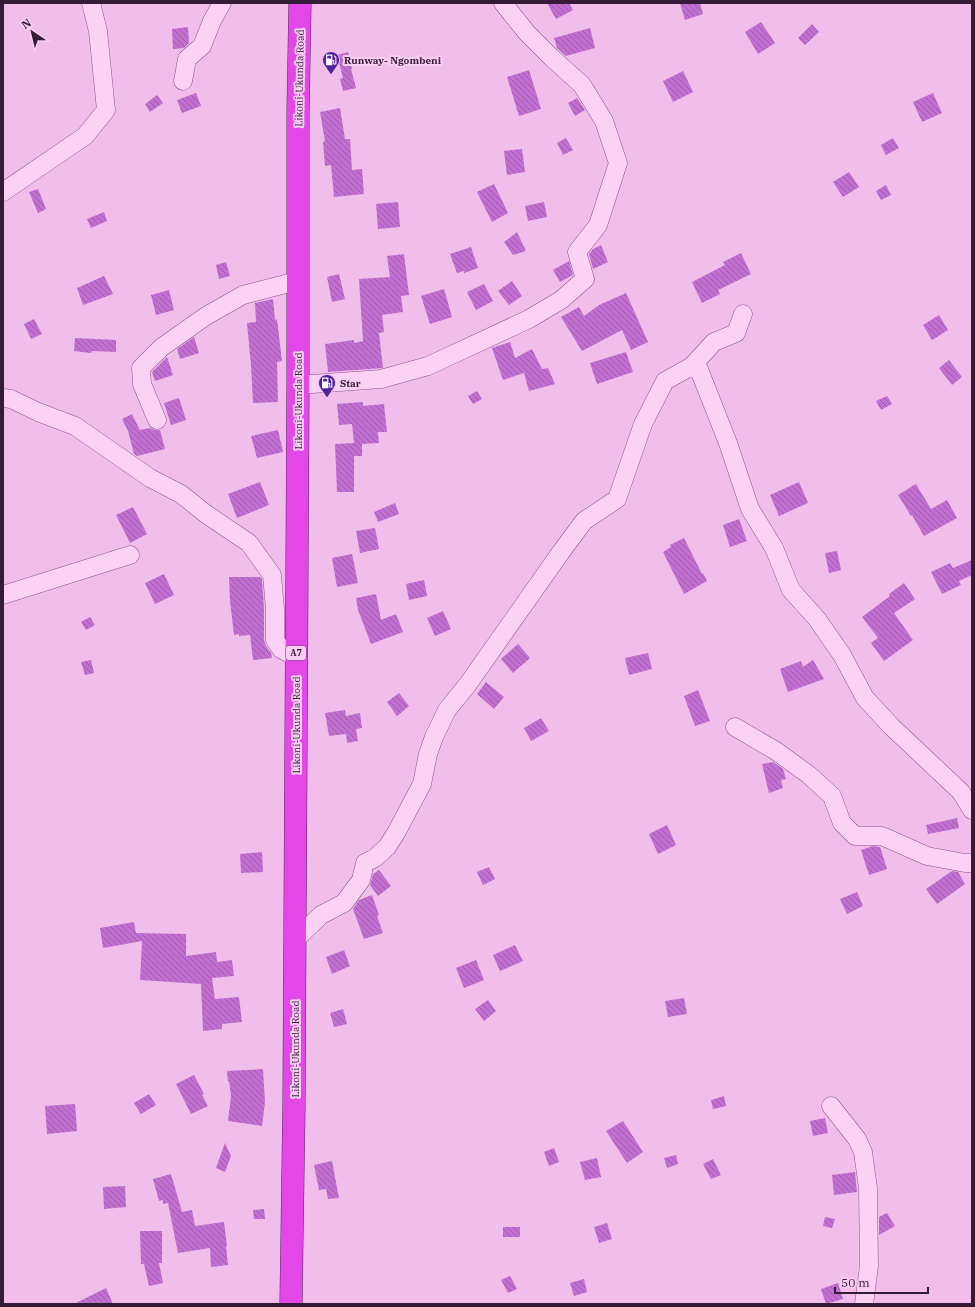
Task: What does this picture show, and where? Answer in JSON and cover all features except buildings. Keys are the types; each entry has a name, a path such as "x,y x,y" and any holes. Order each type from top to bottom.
{"highway":[{"name":"Likoni-Ukunda Road","path":"291,1304 294,1102 298,385 297,281 300,3"}],"street":[{"path":"3,192 85,136 106,110 98,31 91,3"},
{"path":"183,81 187,59 202,46 212,21 222,3"},
{"path":"298,385 381,379 428,366 529,319 561,300 585,279 577,252 598,225 618,163 604,121 582,85 532,38 503,3"},
{"path":"157,420 142,384 141,368 162,347 206,316 243,295 297,281"},
{"path":"295,940 321,916 344,903 360,880 365,863 375,858 387,847 422,784 428,754 434,737 447,710 468,684 544,575 584,522 617,499 643,424 665,381 692,366 714,342 736,333 743,314"},
{"path":"696,362 728,443 750,509 774,548 792,590 817,619 842,655 865,698 898,732 961,792 972,810"},
{"path":"3,398 11,399 38,412 75,426 150,478 180,494 206,514 249,543 272,574 275,609 275,640 280,649 296,656"},
{"path":"3,595 130,555"},
{"path":"735,727 776,751 809,775 832,796 842,823 855,836 882,836 927,856 972,863"},
{"path":"831,1106 857,1139 863,1152 868,1188 867,1219 869,1266 864,1304"}],"place":[{"name":"Runway- Ngombeni","path":"331,75"},
{"name":"Star","path":"327,398"}]}
